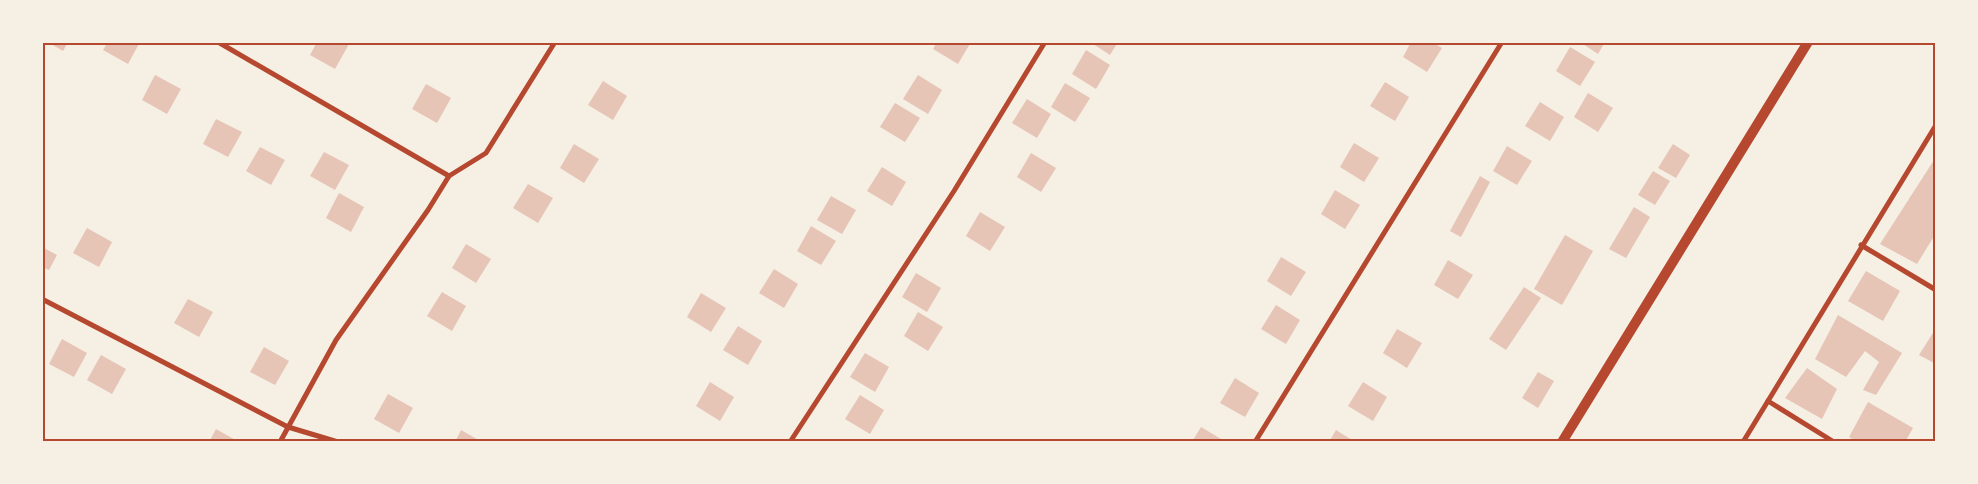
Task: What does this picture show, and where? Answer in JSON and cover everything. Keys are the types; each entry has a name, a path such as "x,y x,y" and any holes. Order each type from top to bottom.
{"main road":[{"path":"1562,442 1808,42"}],"street":[{"path":"218,42 449,176"},
{"path":"280,442 336,340 428,210 449,176 486,153 554,42"},
{"path":"790,442 954,190 1045,42"},
{"path":"1254,442 1502,42"},
{"path":"1743,442 1861,245 1936,125"},
{"path":"1861,245 1936,290"},
{"path":"42,298 288,427 338,442"},
{"path":"1768,401 1834,442"}],"building":[{"path":"48,42 68,42 63,51"},
{"path":"108,42 140,42 128,64 103,50"},
{"path":"317,42 346,42 349,44 335,69 310,55"},
{"path":"937,42 971,42 958,64 933,49"},
{"path":"1090,42 1118,42 1110,55"},
{"path":"1411,42 1432,42 1442,48 1427,72 1403,57"},
{"path":"1580,42 1605,42 1598,54"},
{"path":"1570,47 1595,62 1580,86 1556,71"},
{"path":"1086,50 1110,65 1096,89 1072,74"},
{"path":"155,75 181,89 167,114 142,100"},
{"path":"918,75 942,90 928,114 903,99"},
{"path":"603,81 627,96 613,120 588,105"},
{"path":"1385,82 1409,97 1395,121 1370,106"},
{"path":"1065,83 1090,98 1075,122 1051,107"},
{"path":"426,84 451,98 437,123 412,109"},
{"path":"1588,93 1613,108 1598,132 1574,117"},
{"path":"1027,99 1051,114 1037,138 1012,123"},
{"path":"1540,102 1564,117 1550,141 1525,126"},
{"path":"895,103 920,118 905,142 880,127"},
{"path":"216,119 242,132 228,157 203,144"},
{"path":"1354,143 1379,158 1364,182 1340,167"},
{"path":"574,144 599,159 584,183 560,168"},
{"path":"1673,144 1690,155 1676,178 1658,168"},
{"path":"1507,146 1532,161 1517,185 1493,171"},
{"path":"260,147 285,160 271,185 246,171"},
{"path":"324,152 349,165 335,190 310,176"},
{"path":"1031,153 1056,168 1041,192 1017,177"},
{"path":"1934,160 1936,160 1936,233 1917,264 1880,244"},
{"path":"882,167 906,182 892,206 867,191"},
{"path":"1653,171 1670,181 1655,205 1638,195"},
{"path":"1480,176 1490,182 1461,237 1450,231"},
{"path":"528,184 553,198 538,223 513,208"},
{"path":"1335,190 1360,205 1345,229 1321,214"},
{"path":"339,193 364,207 351,232 326,218"},
{"path":"831,196 856,210 842,234 817,220"},
{"path":"1634,207 1650,217 1626,258 1609,249"},
{"path":"980,212 1005,227 990,251 966,236"},
{"path":"811,226 836,241 821,265 797,251"},
{"path":"87,228 112,242 99,267 73,253"},
{"path":"1565,235 1593,251 1562,305 1534,289"},
{"path":"466,244 491,259 476,283 452,268"},
{"path":"42,247 57,255 49,270 42,267"},
{"path":"1281,257 1306,272 1291,296 1267,281"},
{"path":"1448,260 1473,275 1458,299 1434,285"},
{"path":"774,269 798,284 784,308 759,293"},
{"path":"1866,271 1900,291 1883,321 1848,301"},
{"path":"916,273 941,288 927,312 902,297"},
{"path":"1524,287 1541,298 1506,350 1489,339"},
{"path":"442,292 466,306 452,331 427,316"},
{"path":"701,293 726,308 711,332 687,317"},
{"path":"188,299 213,312 199,337 174,323"},
{"path":"1276,305 1300,320 1286,344 1261,329"},
{"path":"918,312 943,327 928,351 904,336"},
{"path":"1838,315 1902,353 1876,395 1863,390 1879,362 1865,351 1846,377 1815,359"},
{"path":"738,326 762,341 748,365 723,350"},
{"path":"1936,328 1936,364 1919,355"},
{"path":"1397,329 1422,343 1407,368 1383,353"},
{"path":"62,339 87,353 74,377 49,364"},
{"path":"264,347 289,361 275,385 250,372"},
{"path":"865,353 889,367 875,392 850,377"},
{"path":"101,355 126,369 112,394 87,380"},
{"path":"1807,368 1837,389 1822,419 1785,398"},
{"path":"1538,372 1554,381 1538,408 1522,398"},
{"path":"1235,378 1259,393 1245,417 1220,403"},
{"path":"710,382 734,397 720,421 696,406"},
{"path":"1363,382 1387,397 1373,421 1348,406"},
{"path":"388,394 413,408 399,433 374,419"},
{"path":"860,395 884,410 870,434 845,419"},
{"path":"1868,402 1913,428 1905,442 1857,442 1849,437"},
{"path":"1201,427 1226,442 1192,442"},
{"path":"216,429 239,442 209,442"},
{"path":"461,430 482,442 455,442"},
{"path":"1336,430 1355,442 1329,442"}]}
